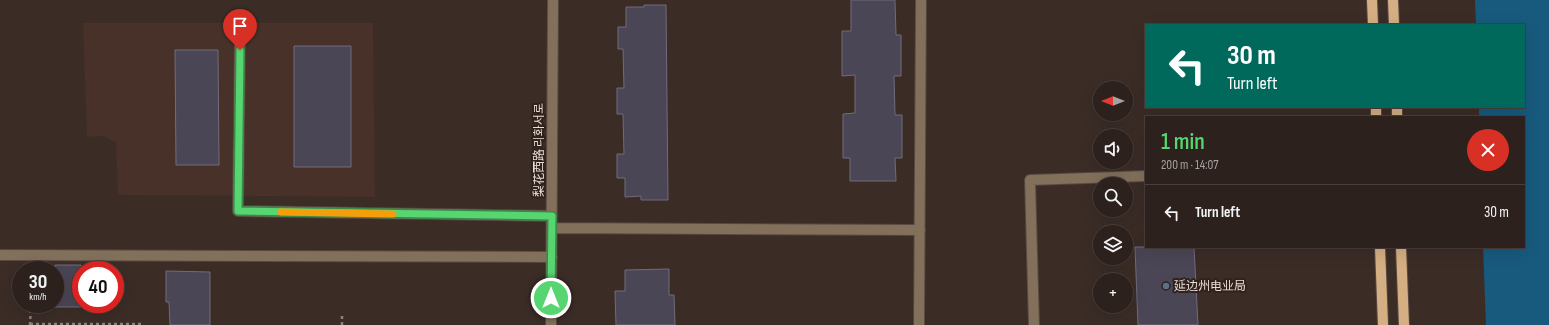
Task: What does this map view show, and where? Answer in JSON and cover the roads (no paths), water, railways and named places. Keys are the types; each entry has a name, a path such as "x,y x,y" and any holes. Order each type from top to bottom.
{"main road":[{"path":"1372,0 1373,24"},
{"path":"1393,0 1394,24"},
{"path":"1380,248 1383,325"},
{"path":"1401,248 1404,325"}],"street":[{"name":"梨花西路 리화서로","path":"551,325 554,0"},
{"path":"919,325 921,0"},
{"path":"240,35 238,211 552,216"},
{"path":"1034,325 1030,180 1145,176"},
{"path":"552,228 920,230"},
{"path":"0,255 552,257"}],"water":[{"path":"1475,0 1549,0 1549,325 1486,325 1483,248 1525,248 1525,116 1479,116 1479,108 1525,108 1525,24 1476,24"}],"place":[{"name":"延边州电业局","path":"1166,286"}]}
